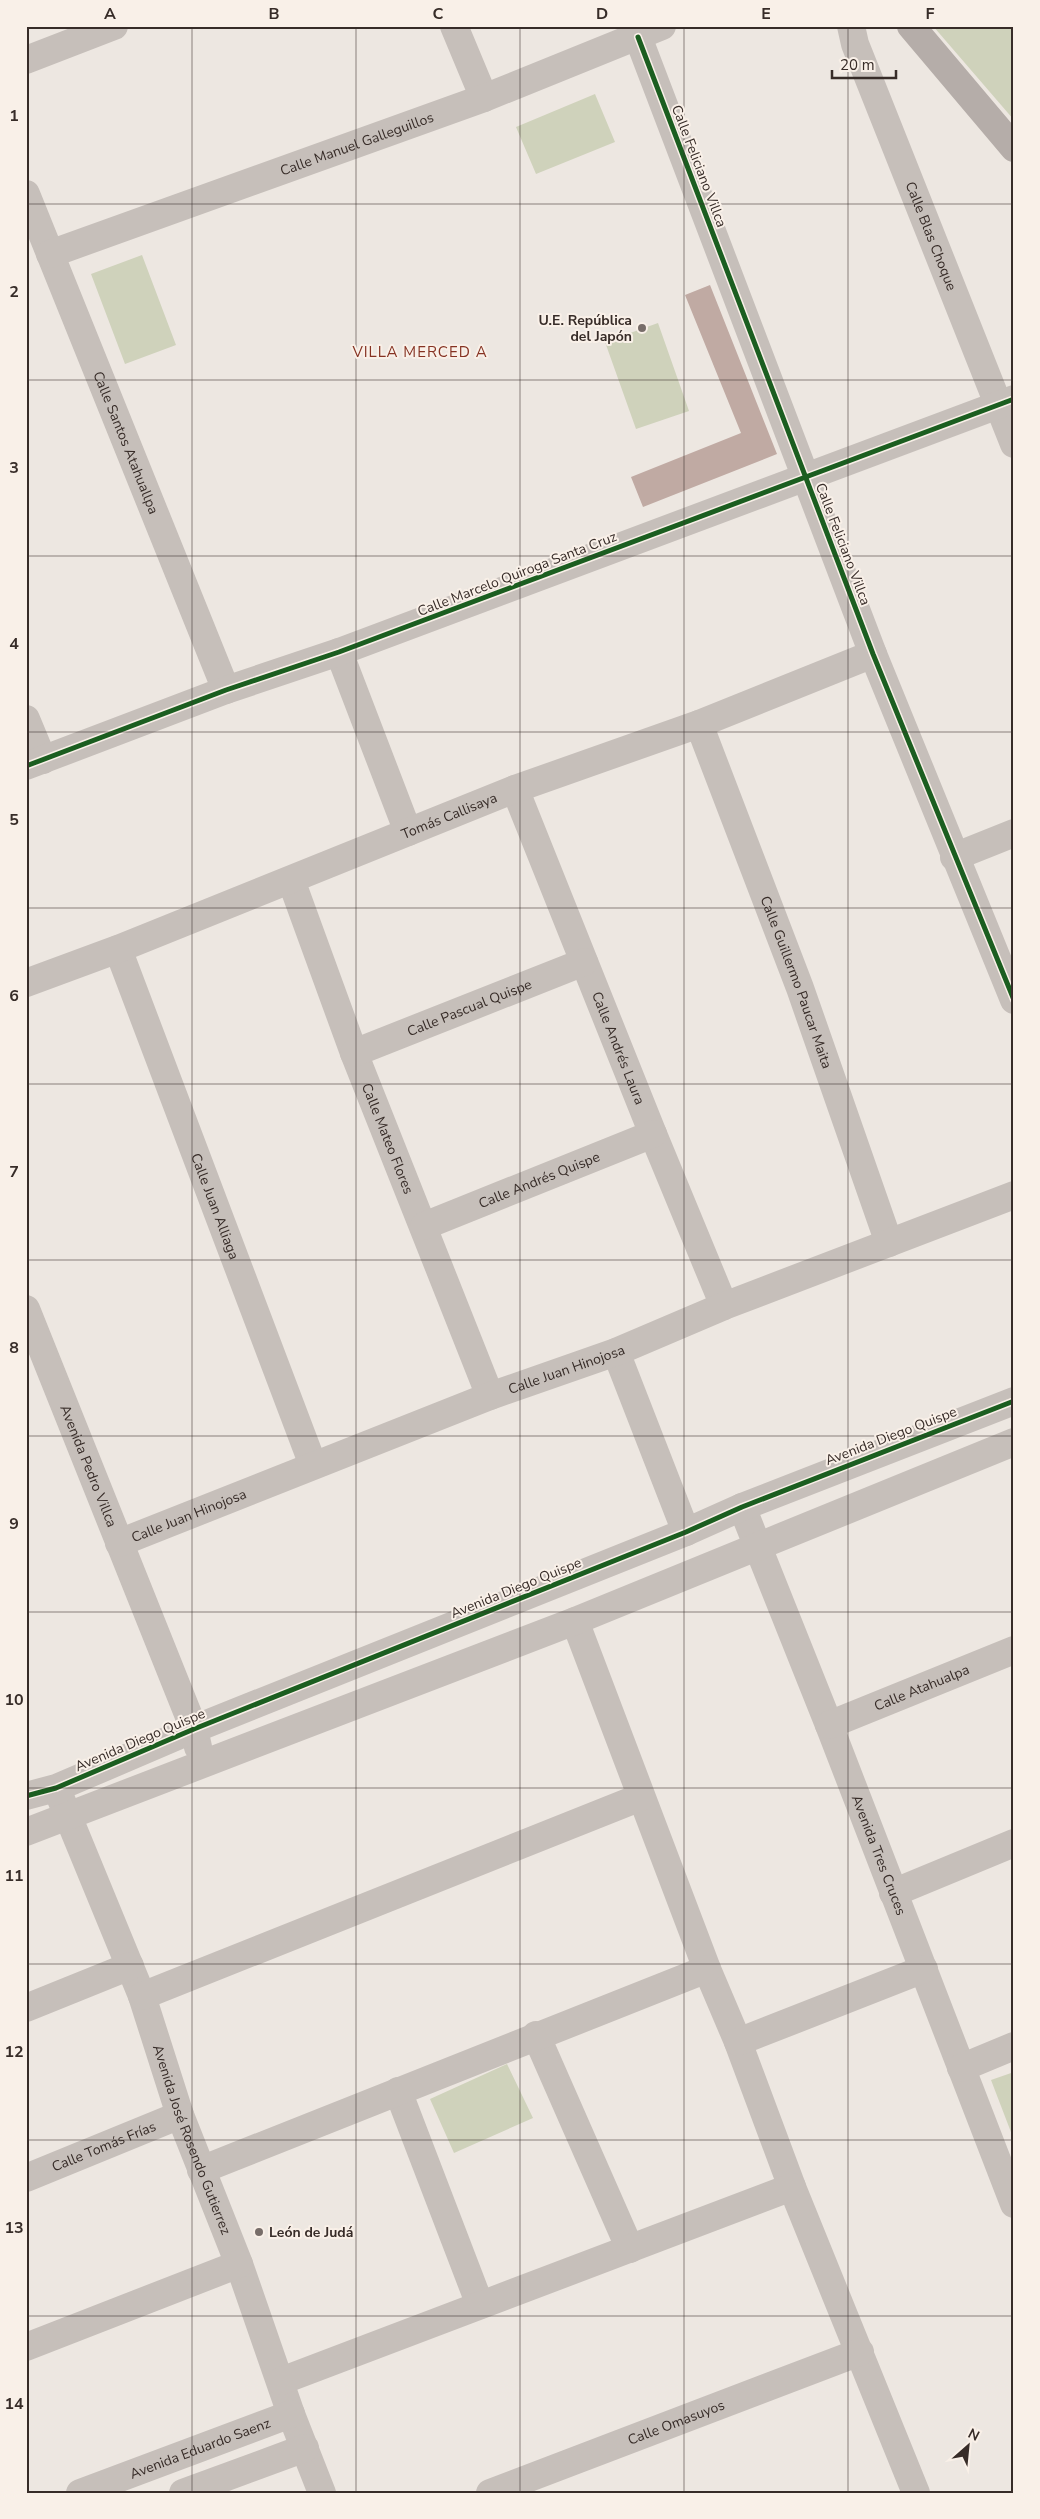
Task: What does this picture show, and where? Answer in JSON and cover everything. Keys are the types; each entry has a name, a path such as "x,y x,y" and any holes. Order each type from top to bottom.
{"main road":[{"path":"911,26 1014,148"}],"street":[{"path":"26,60 114,26"},
{"path":"454,26 484,98"},
{"name":"Calle Blas Choque","path":"851,26 855,44 1006,401 1014,444"},
{"name":"Calle Manuel Galleguillos","path":"50,254 484,98 650,32"},
{"name":"Calle Feliciano Villca","path":"650,32 805,478 954,857 1014,1000"},
{"name":"Calle Santos Atahuallpa","path":"26,194 226,690"},
{"name":"Calle Marcelo Quiroga Santa Cruz","path":"34,763 226,690 339,652 1006,401"},
{"path":"339,652 408,832"},
{"name":"Tomás Callisaya","path":"26,983 118,949 515,789 698,724 873,654"},
{"path":"26,719 34,763"},
{"name":"Calle Guillermo Paucar Maita","path":"698,724 800,988 889,1243"},
{"name":"Calle Andrés Laura","path":"515,789 724,1306"},
{"path":"954,857 1014,833"},
{"name":"Calle Mateo Flores","path":"291,880 354,1053 490,1396"},
{"name":"Calle Juan Alliaga","path":"118,949 313,1465"},
{"name":"Calle Pascual Quispe","path":"354,1053 584,962"},
{"name":"Calle Andrés Quispe","path":"424,1226 653,1134"},
{"name":"Calle Juan Hinojosa","path":"119,1543 490,1396 616,1352 724,1306 1014,1196"},
{"name":"Avenida Pedro Villca","path":"26,1309 194,1729 203,1763"},
{"path":"616,1352 686,1532"},
{"name":"Avenida Diego Quispe","path":"26,1796 56,1788 194,1729 686,1532 742,1507 1014,1401"},
{"path":"26,1832 575,1621 1014,1442"},
{"name":"Avenida Tres Cruces","path":"742,1507 924,1969 1014,2204"},
{"path":"575,1621 792,2187 916,2493"},
{"name":"Calle Atahualpa","path":"829,1726 1014,1650"},
{"name":"Avenida José Rosendo Gutierrez","path":"56,1788 142,1996 180,2115 238,2264 291,2414 322,2493"},
{"path":"142,1996 641,1797"},
{"path":"894,1893 1014,1843"},
{"path":"26,2008 130,1966"},
{"path":"201,2170 707,1969"},
{"path":"738,2042 924,1969"},
{"path":"536,2036 630,2249"},
{"path":"961,2068 1014,2046"},
{"path":"398,2091 480,2305"},
{"name":"Calle Tomás Frías","path":"26,2178 180,2115"},
{"path":"280,2381 792,2187"},
{"path":"26,2347 238,2264"},
{"name":"Calle Omasuyos","path":"490,2493 860,2352"},
{"name":"Avenida Eduardo Saenz","path":"80,2493 291,2414"},
{"path":"183,2493 305,2448"}],"green space":[{"path":"933,26 1014,26 1014,120"},
{"path":"595,94 615,142 536,174 516,127"},
{"path":"142,255 176,345 125,364 91,274"},
{"path":"658,323 689,411 636,429 605,342"},
{"path":"507,2064 533,2118 454,2153 430,2099"},
{"path":"1014,2072 1014,2140 991,2080"}],"building":[{"path":"710,285 777,454 643,507 631,477 741,433 685,295"}],"cycle path":[{"path":"638,37 873,654 1014,1000"},
{"path":"26,766 226,690 339,652 1014,399"},
{"path":"26,1796 56,1788 194,1729 686,1532 742,1507 1014,1401"}],"place":[{"name":"U.E. República del Japón","path":"642,328"},
{"name":"León de Judá","path":"259,2232"}],"district":[{"name":"VILLA MERCED A","path":"420,352"}]}
